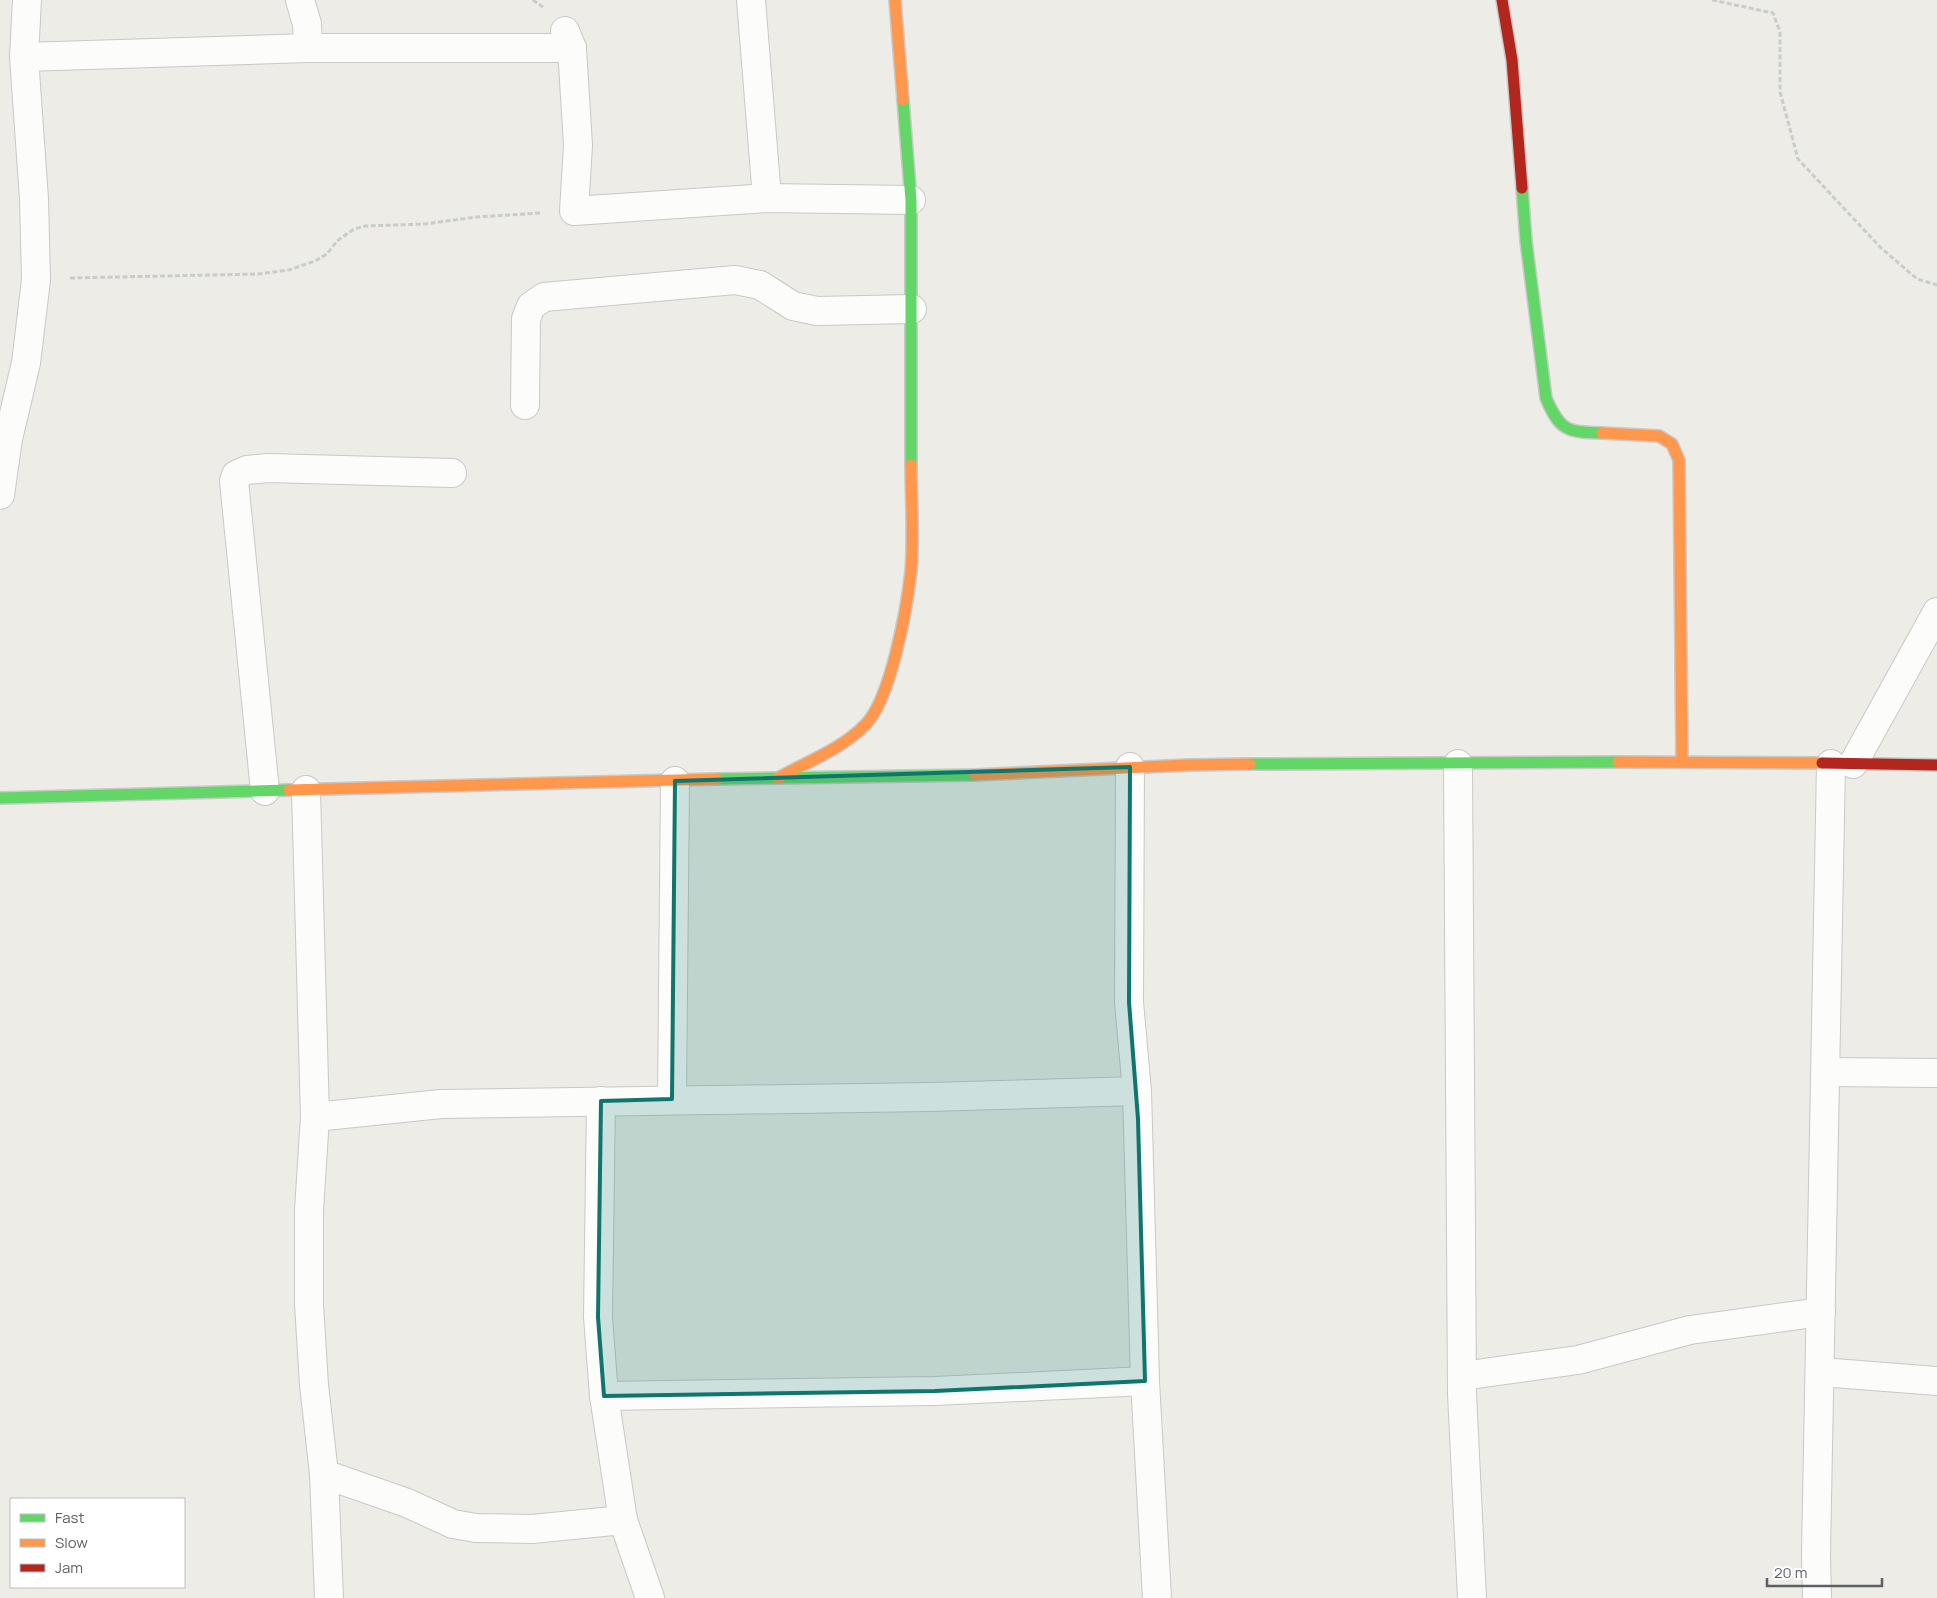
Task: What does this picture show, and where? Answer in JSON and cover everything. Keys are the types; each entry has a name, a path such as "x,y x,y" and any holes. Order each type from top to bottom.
{"street":[{"path":"0,495 8,439 26,363 36,280 34,199 24,56 27,0"},
{"path":"300,0 307,24 308,48"},
{"path":"752,0 767,198"},
{"path":"775,779 844,740 866,725 877,710 903,618 911,570 911,200 895,0"},
{"path":"1502,0 1512,60 1526,241 1546,398 1555,419 1573,432 1659,436 1672,444 1679,460 1682,761"},
{"path":"24,56 568,39 578,145 574,210 767,198 911,200"},
{"path":"525,405 526,319 531,306 544,297 735,280 760,285 793,306 817,311 912,309"},
{"path":"265,791 234,482 236,475 248,470 268,468 452,473"},
{"path":"1817,1598 1816,1552 1826,1072 1826,922 1842,764 1937,612"},
{"path":"0,798 969,775 1188,765 1682,761 1937,765"},
{"path":"1458,764 1462,1376 1472,1598"},
{"path":"1130,768 1129,1002 1137,1091 1145,1381 1157,1598"},
{"path":"672,1099 675,781"},
{"path":"306,790 315,1117 309,1210 310,1304 314,1385 324,1474 329,1598"},
{"path":"1826,1072 1937,1073"},
{"path":"315,1117 441,1104 672,1099 928,1097 1137,1091"},
{"path":"601,1101 598,1318 604,1396 623,1520 650,1598"},
{"path":"1462,1376 1578,1360 1690,1330 1821,1312"},
{"path":"1821,1372 1937,1381"},
{"path":"604,1396 935,1391 1145,1381"},
{"path":"324,1474 407,1503 434,1517 470,1527 494,1530 532,1529 623,1520"}],"path":[{"path":"1712,0 1773,12 1780,32 1780,92 1798,159 1880,247 1917,279 1937,285"},
{"path":"36,280 148,275 258,274 281,271 315,262 327,254 337,241 354,229 365,226 425,224 476,217 574,210"}],"highlighted area":[{"path":"1130,767 1129,1002 1138,1119 1145,1381 935,1391 604,1396 598,1317 601,1101 672,1099 675,781"}],"traffic: fast":[{"path":"903,100 911,200 911,465"},
{"path":"1522,188 1526,241 1546,398 1556,417 1566,428 1580,432 1602,433"},
{"path":"1250,764 1618,762"},
{"path":"717,779 975,775"},
{"path":"0,798 289,790"}],"traffic: slow":[{"path":"895,0 903,100"},
{"path":"1602,433 1659,436 1672,444 1679,460 1682,761"},
{"path":"778,778 835,748 856,734 874,713 883,695 902,629 911,571 911,465"},
{"path":"1618,762 1822,763"},
{"path":"975,775 1250,764"},
{"path":"289,790 717,779"}],"traffic: jam":[{"path":"1502,0 1512,60 1522,188"},
{"path":"1822,763 1937,765"}]}
